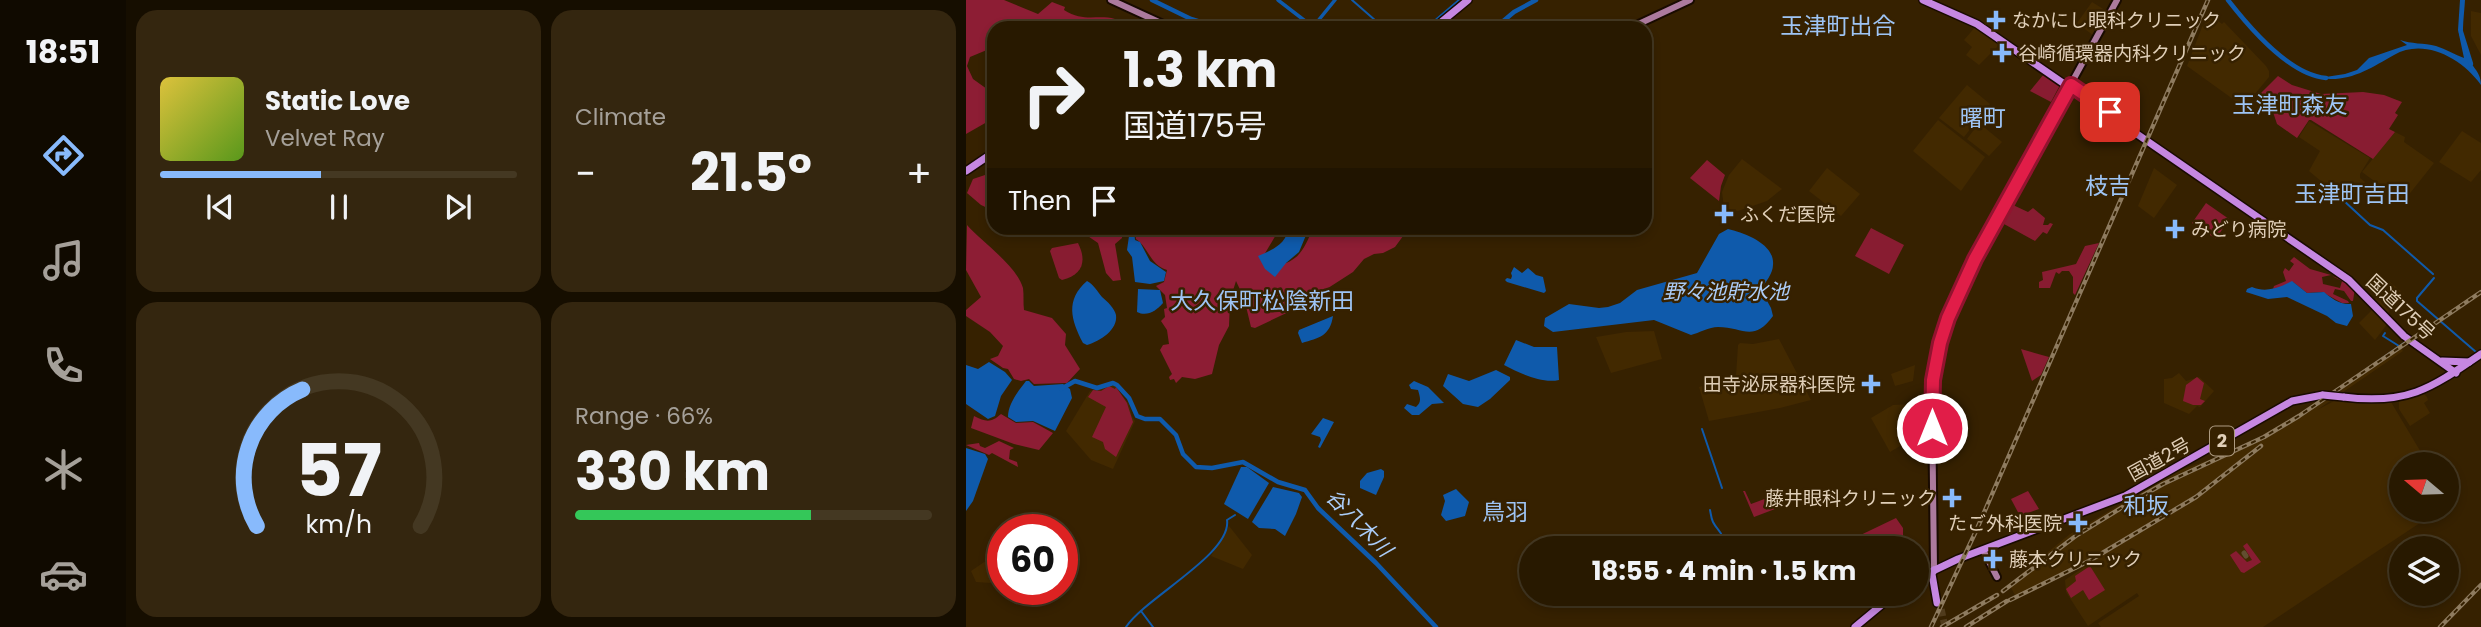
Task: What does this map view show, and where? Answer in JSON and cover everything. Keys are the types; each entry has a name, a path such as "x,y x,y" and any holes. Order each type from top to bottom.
{"highway":[{"path":"1444,21 1470,0"},
{"name":"国道175号","path":"1923,0 1977,24 2351,278 2406,335 2456,373"},
{"name":"国道175号","path":"1929,0 1978,22 2349,280 2404,336 2456,373"},
{"path":"966,169 987,156"},
{"name":"国道2号","path":"1929,572 2111,503 2292,401 2323,395 2394,398 2430,387 2481,356"},
{"name":"国道2号","path":"2456,373 2481,356"},
{"path":"2442,361 2469,362"},
{"path":"1934,569 1938,601"},
{"path":"1855,627 1880,606"}],"main road":[{"path":"1111,0 1157,21"},
{"path":"1645,21 1690,0"},
{"path":"1934,569 1933,391 1942,335 1975,259 2117,0"},
{"path":"1983,550 1997,577"}],"shaded area":[{"path":"966,0 1004,0 1038,14 1052,2 1065,7 1064,10 1071,14 1118,21 987,21 987,50 970,57 967,66 973,79 987,89 987,122 966,134"},
{"path":"2092,2 2108,12 2094,36 2077,23"},
{"path":"2471,11 2481,13 2481,55 2471,36"},
{"path":"2212,16 2222,24 2224,22 2269,71 2269,77 2244,107 2187,66 2202,27"},
{"path":"1977,25 2001,43 1979,65 1966,55 1972,47 1964,40"},
{"path":"2044,74 2060,85 2051,102 2030,91"},
{"path":"2278,76 2292,85 2321,94 2363,92 2384,95 2402,102 2389,129 2395,132 2373,159 2311,120 2297,138 2277,124 2272,109 2257,97"},
{"path":"1967,85 1990,104 1964,137 1939,118"},
{"path":"1938,120 1985,157 1961,191 1913,151"},
{"path":"2309,121 2370,158 2360,174 2360,178 2365,182 2347,203 2309,171 2320,151 2299,137"},
{"path":"1979,123 2002,142 1989,156 1967,139"},
{"path":"2462,131 2481,143 2481,170 2471,182 2439,162"},
{"path":"2395,132 2405,137 2404,142 2434,163 2403,202 2362,172"},
{"path":"1742,159 1782,189 1767,201 1738,211 1724,208 1722,192 1729,175"},
{"path":"1707,160 1725,175 1719,201 1690,178"},
{"path":"1827,168 1860,194 1841,216 1809,191"},
{"path":"2154,168 2177,185 2154,218 2138,206"},
{"path":"987,174 987,208 967,193 973,179"},
{"path":"2206,203 2229,219 2216,239 2192,223"},
{"path":"2013,205 2028,212 2033,208 2045,218 2043,225 2053,224 2047,234 2043,232 2035,241 2004,224"},
{"path":"967,225 1014,271 1023,288 1024,310 1052,318 1066,334 1065,345 1080,369 1067,383 1034,384 1029,379 1014,379 1008,369 990,359 998,356 1003,346 990,332 966,316 966,310 981,297 966,270"},
{"path":"1871,228 1904,245 1889,274 1855,256"},
{"path":"1086,235 1122,235 1115,244 1121,280 1113,281 1106,273 1098,243"},
{"path":"1136,235 1276,235 1264,255 1276,265 1296,257 1310,235 1404,235 1395,247 1364,259 1353,272 1297,308 1255,328 1251,327 1244,298 1236,281 1230,300 1229,326 1219,345 1212,374 1195,379 1182,377 1176,383 1174,379 1170,380 1172,374 1160,350 1163,345 1169,344 1167,330 1161,321 1165,317 1164,309 1167,308 1165,295 1156,286 1164,282 1167,270 1153,260"},
{"path":"1078,243 1082,256 1079,271 1062,280 1050,251 1052,248"},
{"path":"2099,243 2075,295 2073,277 2069,271 2059,274 2056,272 2050,288 2039,288 2039,282 2043,280 2042,272 2076,264 2085,246"},
{"path":"2294,257 2310,269 2331,275 2322,277 2323,284 2340,288 2342,281 2332,276 2340,279 2342,277 2355,288 2353,301 2344,291 2335,289 2333,294 2349,303 2342,303 2322,292 2307,293 2293,282 2273,289 2286,281 2283,272 2285,268 2289,271 2294,264 2290,261"},
{"path":"2389,281 2404,294 2388,313 2375,299"},
{"path":"2375,307 2388,323 2375,340 2359,323"},
{"path":"1654,331 1662,359 1611,373 1596,337"},
{"path":"1779,339 1811,400 1709,421 1699,387 1736,376 1740,343 1753,344"},
{"path":"2400,347 2403,351 2317,410 2336,400 2391,402 2421,452 2389,452 2389,522 2421,522 2400,536 2389,536 2389,543 2263,627 2101,627 2098,623 2139,596 2137,593 2088,626 2066,592 2065,580 2090,563 2016,597 2009,584 2070,534 2177,471 2218,457 2256,439"},
{"path":"2021,349 2049,357 2041,375 2032,381"},
{"path":"1915,365 1913,381 1895,386 1891,374"},
{"path":"2179,373 2186,381 2199,377 2214,391 2200,407 2197,406 2189,414 2164,403 2164,379"},
{"path":"2197,377 2204,383 2200,399 2205,401 2201,405 2193,405 2183,401 2186,385"},
{"path":"1113,384 1129,404 1135,421 1113,469 1091,460 1066,431 1090,391"},
{"path":"1109,386 1115,389 1116,387 1127,403 1133,422 1116,457 1105,449 1103,442 1092,437 1106,407 1088,397 1093,390 1101,391"},
{"path":"2422,392 2427,397 2428,400 2424,403 2430,413 2410,426 2399,409 2399,402"},
{"path":"1911,404 1929,429 1890,452 1871,418 1893,405"},
{"path":"1001,414 1016,423 1033,422 1053,433 1039,450 971,428 974,416 988,421"},
{"path":"999,441 1014,448 1010,450 1009,459 1017,462 1018,467 992,453 989,455 966,445 979,443 985,448"},
{"path":"1743,491 1751,504 1770,497 1775,509 1754,517"},
{"path":"2028,491 2039,509 2020,516 2011,499"},
{"path":"1896,518 1903,528 1903,536 1858,536"},
{"path":"1229,526 1252,555 1243,569 1211,556"},
{"path":"2247,543 2261,562 2244,573 2230,555 2236,551 2247,562 2252,560 2243,546"},
{"path":"987,560 987,583 976,582 971,571"},
{"path":"2090,566 2105,590 2089,600 2083,590 2071,598 2066,589 2076,581 2075,576"}],"water":[{"path":"2460,0 2465,0 2465,49 2481,85 2463,66 2452,59 2441,53 2417,49 2405,50 2349,77 2319,78 2357,70 2369,58 2407,45 2400,40 2436,46 2464,58 2458,30"},
{"name":"野々池貯水池","path":"1728,229 1758,241 1769,251 1772,258 1772,272 1761,290 1773,316 1759,329 1747,332 1715,327 1691,335 1654,320 1553,332 1544,326 1545,318 1569,304 1608,307 1620,303 1637,290 1697,273 1719,234"},
{"path":"1134,235 1150,261 1166,272 1164,281 1150,284 1135,282 1132,257 1127,250 1129,236"},
{"path":"1286,235 1306,235 1299,252 1275,277 1265,269 1258,256 1273,249"},
{"path":"1514,267 1522,273 1528,268 1543,277 1546,291 1544,293 1507,282 1505,280 1511,279"},
{"path":"1087,281 1114,310 1116,320 1111,330 1102,338 1087,345 1079,335 1072,310 1075,295"},
{"path":"2292,281 2307,293 2324,292 2339,302 2351,304 2353,316 2347,326 2287,297 2268,299 2246,292 2252,287 2272,289"},
{"path":"1138,289 1160,290 1163,303 1151,312 1137,312"},
{"path":"1333,316 1326,332 1318,338 1302,343 1299,330"},
{"path":"1516,340 1534,347 1557,347 1559,380 1538,379 1504,365"},
{"path":"989,362 1012,380 1001,396 995,416 988,419 966,404 966,365 978,369"},
{"path":"1496,370 1510,377 1510,380 1478,407 1463,404 1443,386 1448,374 1469,381"},
{"path":"1026,381 1034,386 1063,384 1070,389 1072,398 1055,431 1033,421 1016,422 1008,417 1012,402"},
{"path":"1414,381 1428,387 1444,403 1432,404 1419,415 1412,415 1404,408 1407,404 1416,407 1419,403 1418,390 1411,389 1409,385"},
{"path":"1323,418 1334,422 1320,448 1320,437 1311,434"},
{"path":"966,448 985,454 988,459 973,501 966,511"},
{"path":"1241,467 1247,467 1269,483 1248,519 1224,504"},
{"path":"1381,469 1384,471 1384,477 1376,495 1360,488 1360,481 1367,473"},
{"path":"1273,487 1299,493 1302,497 1285,536 1275,529 1259,528 1252,522"},
{"path":"1456,489 1469,502 1465,516 1446,521 1441,515 1445,501 1443,495"}],"waterway":[{"path":"1152,0 1197,21"},
{"path":"1278,0 1305,21"},
{"path":"1318,21 1335,0"},
{"path":"1352,0 1376,21"},
{"path":"1434,21 1459,0"},
{"path":"1503,21 1536,0"},
{"path":"2228,0 2271,48 2298,68 2326,78"},
{"path":"2461,32 2471,64"},
{"path":"2343,200 2370,225 2383,230 2433,274"},
{"path":"2434,278 2417,301 2476,352"},
{"path":"2385,333 2383,336 2399,346"},
{"path":"2367,369 2404,343"},
{"name":"谷八木川","path":"1061,389 1075,381 1097,388 1113,383 1129,398 1137,416 1160,419 1176,435 1183,454 1196,467 1212,468 1243,462 1278,482 1305,490 1318,508 1376,563 1436,627"},
{"path":"1702,429 1722,488"},
{"path":"1710,510 1713,522 1722,536"},
{"path":"1126,627 1151,602 1203,561 1225,533 1227,520 1235,515"},
{"path":"1141,611 1153,627"}],"tunnel":[{"path":"1939,599 1945,627"}],"railway":[{"path":"1931,627 1976,531 2208,0"},
{"path":"2003,591 2077,535 2126,505 2163,484 2264,437 2299,416 2481,292"},
{"path":"2010,600 2089,561 2196,497 2261,446"},
{"path":"2132,514 2140,512"},
{"path":"2440,627 2481,585"},
{"path":"1942,627 1997,595"},
{"path":"1966,627 2007,601"}],"place":[{"name":"なかにし眼科クリニック","path":"1996,20"},
{"name":"谷崎循環器内科クリニック","path":"2002,53"},
{"name":"ふくだ医院","path":"1724,214"},
{"name":"みどり病院","path":"2175,229"},
{"name":"田寺泌尿器科医院","path":"1871,384"},
{"name":"藤井眼科クリニック","path":"1952,498"},
{"name":"たご外科医院","path":"2078,523"},
{"name":"藤本クリニック","path":"1993,559"}],"district":[{"name":"玉津町出合","path":"1838,26"},
{"name":"玉津町森友","path":"2290,105"},
{"name":"曙町","path":"1983,118"},
{"name":"枝吉","path":"2108,186"},
{"name":"玉津町吉田","path":"2352,194"},
{"name":"大久保町松陰新田","path":"1262,301"},
{"name":"和坂","path":"2146,506"},
{"name":"鳥羽","path":"1505,512"}],"route":[{"path":"1932,428 1933,380 1940,343 1955,300 2071,85 2110,112"}]}
